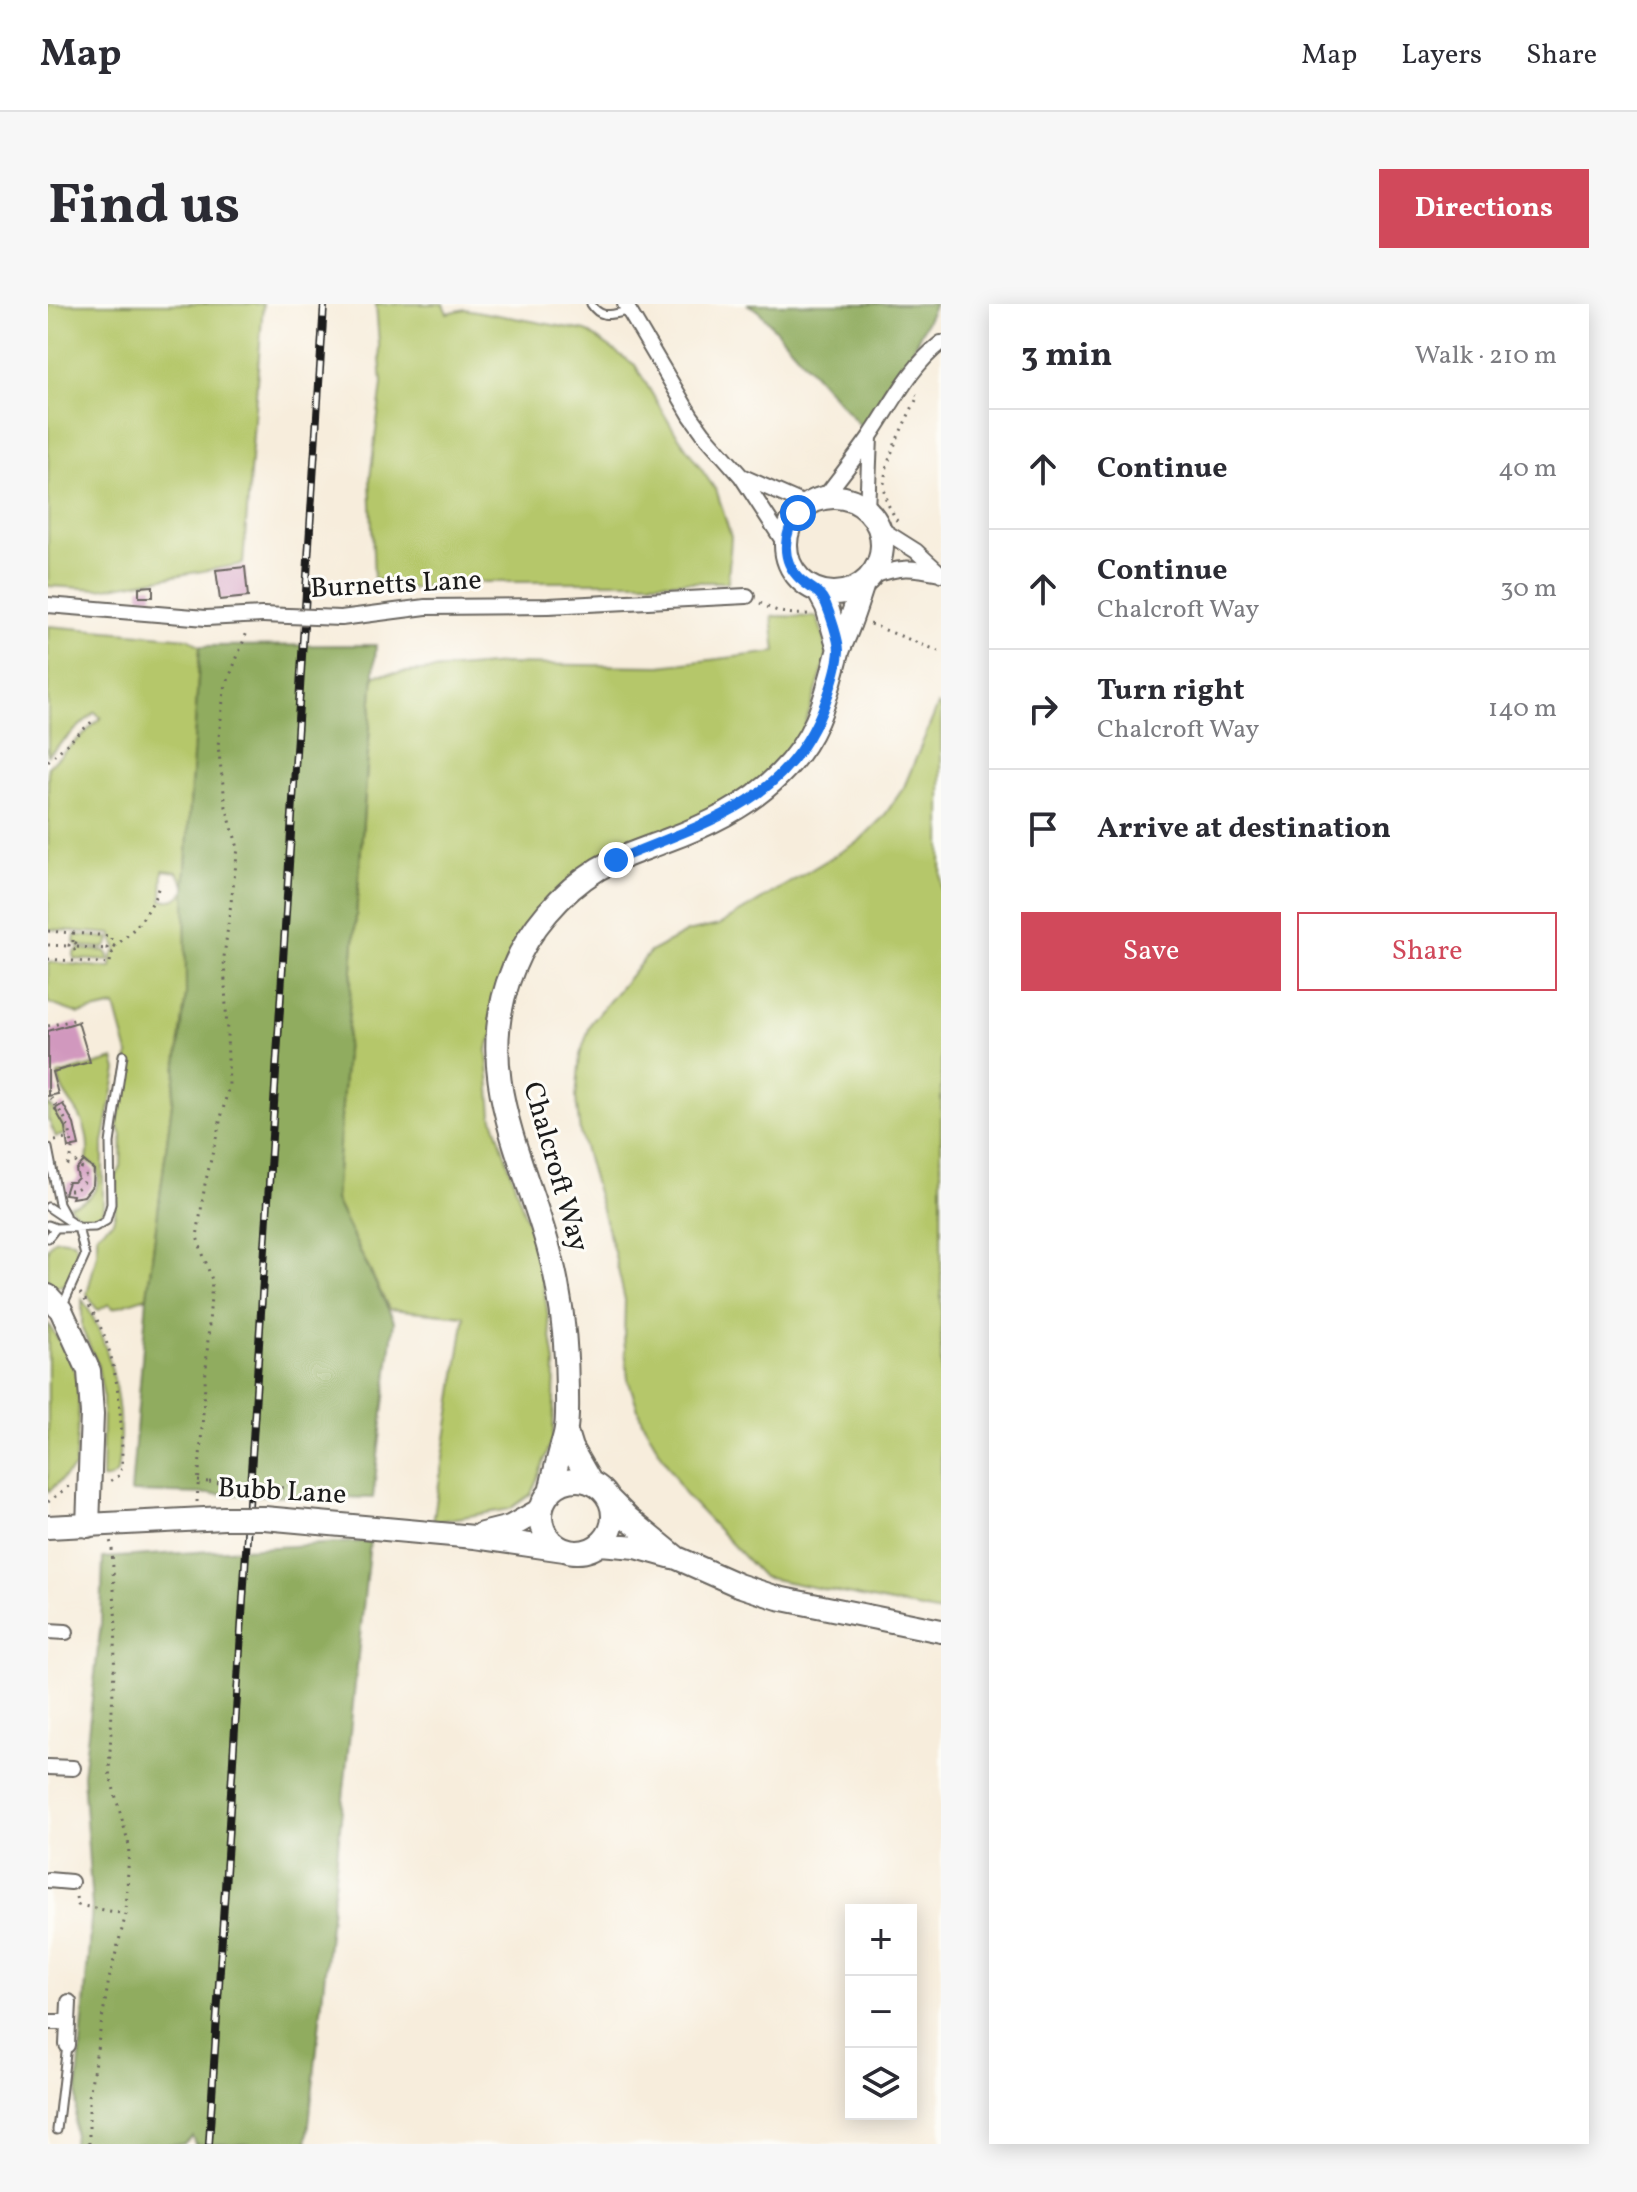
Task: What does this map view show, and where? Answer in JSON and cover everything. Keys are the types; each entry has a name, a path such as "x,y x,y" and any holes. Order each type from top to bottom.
{"street":[{"path":"626,307 691,416 741,476 785,544 789,565 810,587 819,592 846,592 893,568 916,568 940,574"},
{"path":"785,544 791,522 815,502 870,437 921,361 941,343"},
{"path":"867,580 879,562 882,544 873,519 870,437"},
{"path":"741,476 815,502 842,498 852,501 940,574"},
{"name":"Chalcroft Way","path":"546,1501 566,1432 567,1359 556,1276 498,1081 498,1025 506,986 533,931 580,882 616,860 727,814 780,774 802,747 822,711 839,649 867,580"},
{"path":"819,592 827,607 839,649"},
{"name":"Burnetts Lane","path":"48,605 206,618 258,615 341,618 426,607 548,606 747,596"},
{"path":"55,1303 89,1371 96,1526"},
{"name":"Chalcroft Way","path":"566,1432 571,1448 600,1491"},
{"path":"600,1491 613,1517 607,1537 600,1544 579,1553 564,1550 548,1538 541,1519 546,1501 565,1482 583,1481 600,1491 677,1558"},
{"name":"Bubb Lane","path":"474,1537 510,1527 546,1501"},
{"name":"Bubb Lane","path":"48,1527 196,1518 264,1518 474,1537 564,1550"},
{"path":"600,1544 636,1547 677,1558 738,1585 778,1598 941,1631"},
{"path":"48,1631 66,1632"},
{"path":"48,1880 71,1882"},
{"path":"67,2045 69,2002"},
{"path":"48,2022 67,2022"}],"lane":[{"path":"591,304 598,313 603,314 626,307"},
{"path":"48,1238 52,1226 95,1227 106,1221 111,1204 110,1143 123,1055"},
{"path":"48,1145 59,1204 68,1219"},
{"path":"48,1207 78,1227 85,1256 55,1303"},
{"path":"57,2130 67,2045"}],"path":[{"path":"902,387 918,396 900,431 883,486 896,520 914,539 910,547"},
{"path":"196,1518 212,1280 197,1237 205,1184 229,1085 224,957 238,848 226,807 218,746 224,691 258,615"},
{"path":"48,761 95,719"},
{"path":"48,945 107,949 113,946 145,917 159,886"},
{"path":"48,931 111,936 115,951 111,953 110,964 48,959"},
{"path":"71,961 72,948 76,943 73,942 73,933"},
{"path":"107,949 111,953"},
{"path":"48,1026 78,1019 80,1024"},
{"path":"48,1090 49,1100 65,1120 71,1138 71,1158 66,1169 52,1169"},
{"path":"48,1145 71,1138"},
{"path":"68,1189 79,1187 86,1176 71,1158"},
{"path":"198,1481 285,1488"},
{"path":"89,2144 89,2096 109,1979 126,1914 129,1845 109,1772 116,1629 112,1548 96,1526"},
{"path":"71,1882 78,1905 126,1914"}],"green space":[{"path":"48,304 263,304 243,564 100,589 48,586"},
{"path":"376,304 443,304 447,313 465,309 586,331 635,365 670,424 717,492 731,537 728,582 460,582 408,589 374,579 370,478 382,384"},
{"path":"747,304 935,304 870,437 758,310"},
{"path":"772,616 817,617 825,640 827,658 803,731 770,773 724,806 558,889 487,1049 492,1115 540,1261 555,1363 553,1438 531,1494 510,1509 433,1522 465,1316 389,1309 335,1200 374,675 503,664 660,666 776,652"},
{"path":"48,626 188,638 200,646 185,885 177,872 163,870 162,900 176,899 186,889 186,994 147,1297 113,1308 109,1304 99,1310 87,1294 97,1254 97,1234 113,1221 115,1213 122,1135 117,1124 128,1054 115,1006 79,1014 48,1003 48,962 111,968 112,956 117,949 113,934 48,929 48,767 101,718 95,712 48,755"},
{"path":"376,645 335,1200 394,1321 373,1498 131,1492 147,1297 186,994 185,885 200,646"},
{"path":"938,705 941,707 941,1613 763,1577 685,1495 642,1421 628,1379 624,1338 625,1300 580,1133 576,1098 580,1055 591,1023 650,952 687,932 719,925 859,841 884,816 904,787"},
{"path":"75,935 110,938 105,948 78,946 74,942"},
{"path":"78,949 106,951 109,961 74,959"},
{"path":"114,1059 117,1070 103,1143 103,1208 101,1216 88,1217 75,1212 69,1205 83,1201 93,1193 98,1182 97,1167 87,1161 85,1128 62,1089 58,1075"},
{"path":"48,1104 60,1116 66,1134 56,1137 48,1119"},
{"path":"59,1239 73,1241 78,1256 69,1280 56,1286 48,1284 48,1248"},
{"path":"82,1299 102,1338 118,1407 117,1473 107,1479 102,1479 103,1394 97,1363 82,1329"},
{"path":"48,1324 74,1369 79,1404 75,1467 48,1492"},
{"path":"370,1541 307,2144 195,2144 192,2136 183,2144 73,2144 92,1907 83,1775 101,1623 103,1558"}],"building":[{"path":"245,567 248,597 220,600 216,570"},
{"path":"153,586 153,597 139,597 139,587"},
{"path":"78,1022 90,1062 52,1072 58,1094 48,1096 48,1031"},
{"path":"63,1104 74,1124 79,1146 68,1148 65,1127 55,1109"},
{"path":"84,1161 94,1170 93,1185 84,1196 72,1198 73,1195 64,1194 68,1182 78,1178 76,1170"}],"railway":[{"path":"209,2144 324,304"}],"route":[{"path":"616,860 700,827 746,802 780,774 813,730 830,690 839,649 827,607 819,592 801,581 789,565 785,544 791,522 798,513"}]}
